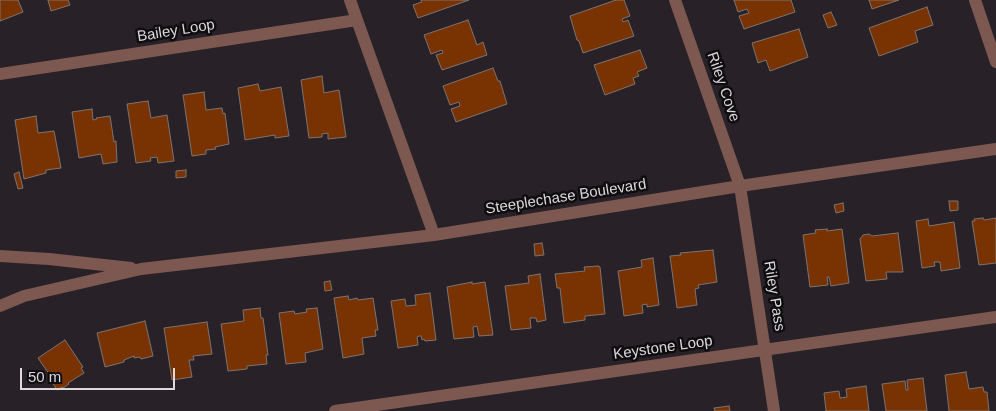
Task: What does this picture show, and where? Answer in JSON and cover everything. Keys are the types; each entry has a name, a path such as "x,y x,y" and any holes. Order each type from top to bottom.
{"street":[{"path":"350,0 434,235"},
{"name":"Riley Cove","path":"675,0 740,186"},
{"path":"975,0 996,62"},
{"name":"Bailey Loop","path":"0,74 357,20"},
{"name":"Steeplechase Boulevard","path":"0,306 24,296 141,269 434,235 740,186 996,149"},
{"name":"Riley Pass","path":"740,186 774,411"},
{"name":"Steeplechase Boulevard","path":"0,256 49,259 141,269"},
{"name":"Keystone Loop","path":"335,411 996,318"}],"building":[{"path":"0,0 18,0 23,12 0,21"},
{"path":"48,0 68,0 70,5 51,11"},
{"path":"421,0 469,0 418,18 413,5 422,2"},
{"path":"616,0 624,0 630,16 622,19 623,22 628,20 634,36 583,53 570,16"},
{"path":"734,0 791,0 795,12 744,29 739,16 749,13 747,9 738,12"},
{"path":"869,0 899,0 872,9"},
{"path":"927,7 933,25 915,31 918,42 879,56 869,28"},
{"path":"831,12 837,25 828,28 823,15"},
{"path":"468,20 477,45 483,42 487,55 442,70 436,55 443,53 442,50 431,54 424,35"},
{"path":"799,29 808,57 770,71 766,60 758,63 752,43"},
{"path":"640,50 647,68 637,72 639,76 633,78 635,84 605,95 594,65"},
{"path":"493,68 498,81 500,81 507,104 456,122 451,109 460,106 459,102 450,105 443,86"},
{"path":"322,76 324,93 339,90 346,137 328,139 328,133 322,134 322,137 309,138 301,80"},
{"path":"258,84 260,91 281,87 289,136 275,138 275,135 245,140 238,88"},
{"path":"204,92 206,110 222,108 223,114 225,113 229,144 215,147 216,149 206,150 206,154 192,156 183,95"},
{"path":"148,101 151,118 167,115 174,161 158,163 157,157 150,158 151,161 136,163 127,104"},
{"path":"92,109 93,120 110,116 114,142 116,141 117,162 103,164 101,154 79,158 72,112"},
{"path":"36,116 38,133 54,131 61,168 46,170 46,173 24,179 15,120"},
{"path":"186,170 186,177 176,178 176,171"},
{"path":"19,172 23,188 18,189 14,174"},
{"path":"949,201 958,201 958,210 950,211"},
{"path":"843,203 844,211 836,213 834,205"},
{"path":"983,218 984,220 996,218 996,263 979,265 972,221"},
{"path":"928,219 929,226 954,222 960,268 941,271 940,262 934,262 935,266 922,268 916,221"},
{"path":"827,229 827,231 842,229 849,283 831,286 829,277 827,277 828,285 810,287 803,235 816,233 815,230"},
{"path":"898,233 903,272 886,272 887,279 866,281 860,239 863,235 869,234 872,236"},
{"path":"542,243 544,255 535,256 534,244"},
{"path":"713,250 717,282 698,285 699,288 695,289 697,305 677,308 670,256 681,255 680,253"},
{"path":"653,258 659,305 647,307 647,304 642,305 643,313 624,316 618,271 642,267 641,260"},
{"path":"584,267 600,267 605,314 585,316 585,320 564,323 560,288 557,288 555,274 585,271"},
{"path":"540,274 546,320 537,322 536,318 530,318 531,328 511,330 505,286 529,283 528,276"},
{"path":"330,281 332,290 325,291 324,282"},
{"path":"472,282 472,284 485,282 493,335 479,336 477,326 473,327 474,337 454,339 447,287"},
{"path":"430,293 436,340 425,341 419,336 417,337 418,345 398,348 391,301 405,299 406,306 416,305 415,295"},
{"path":"348,296 349,300 373,298 378,330 375,330 376,336 362,338 364,354 343,358 334,298"},
{"path":"260,308 268,355 266,355 267,364 247,366 247,369 228,371 221,324 244,321 243,310"},
{"path":"317,308 323,349 305,353 306,362 286,364 279,313 294,311 295,314 307,312 306,309"},
{"path":"145,321 153,356 141,359 140,357 134,358 134,356 124,360 124,362 105,367 97,333"},
{"path":"207,322 212,354 193,356 194,360 189,360 192,377 172,380 164,328"},
{"path":"65,340 83,367 81,368 84,373 63,388 57,390 52,382 54,381 38,358"},
{"path":"966,372 969,389 983,387 984,392 987,392 989,411 949,411 945,375"},
{"path":"923,378 927,411 886,411 882,384 905,381 906,390 908,390 907,380"},
{"path":"866,386 869,411 826,411 824,393 839,391 840,398 847,397 846,389"},
{"path":"729,406 730,411 715,411 714,408"}]}
